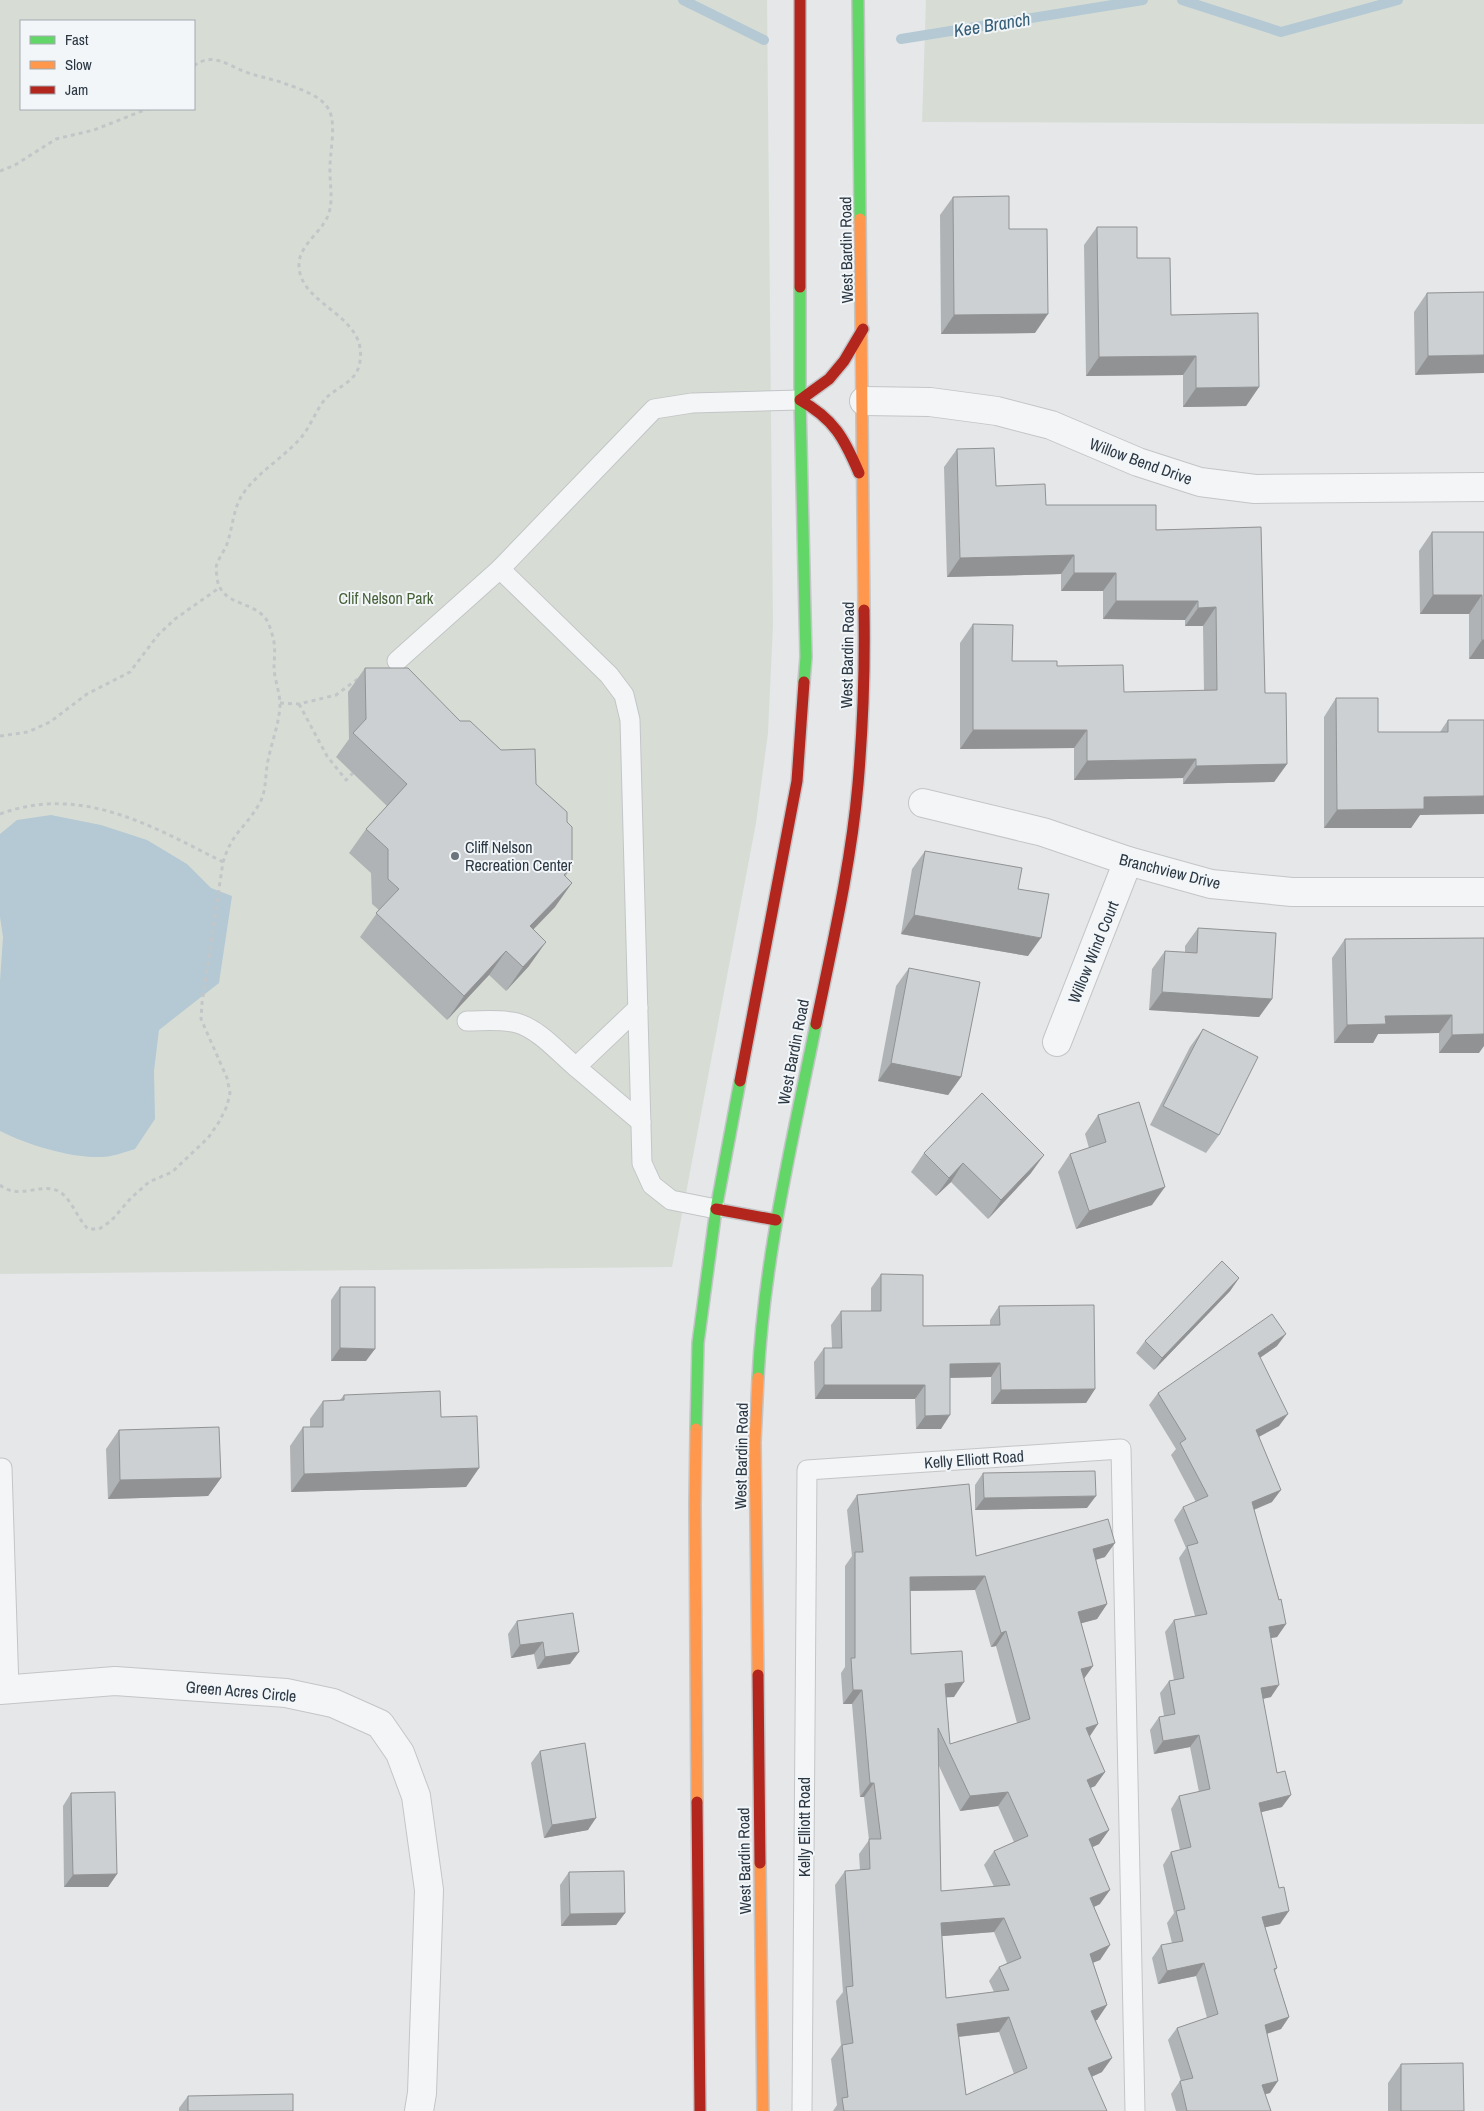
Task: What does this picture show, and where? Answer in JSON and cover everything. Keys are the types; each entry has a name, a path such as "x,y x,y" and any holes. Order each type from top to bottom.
{"street":[{"path":"700,2111 695,1505 698,1344 716,1209 797,781 806,657 800,400 800,0"},
{"name":"West Bardin Road","path":"763,2111 755,1442 761,1324 776,1220 840,900 858,786 865,676 864,401 858,0"},
{"path":"800,400 829,379 844,361 863,329"},
{"path":"800,400 820,410 842,433 863,484"},
{"name":"Willow Bend Drive","path":"864,401 930,402 997,411 1051,426 1138,462 1200,482 1255,489 1484,486"},
{"name":"Branchview Drive","path":"923,803 1043,832 1128,862 1211,884 1292,892 1484,892"},
{"name":"Willow Wind Court","path":"1057,1042 1128,862"},
{"path":"716,1209 776,1220"},
{"name":"Green Acres Circle","path":"4,1689 115,1681 286,1692 333,1703 380,1724 400,1753 416,1796 429,1890 422,2093 419,2111"}],"lane":[{"path":"397,661 500,569 654,409 692,403 800,400"},
{"path":"500,569 609,675 624,695 630,720 642,1163 652,1185 671,1200 716,1209"},
{"path":"576,1067 638,1008"},
{"path":"467,1021 518,1023 538,1034 641,1122"},
{"name":"Kelly Elliott Road","path":"802,2111 807,1470 1121,1449 1135,2111"},
{"path":"2,1468 4,1689"}],"path":[{"path":"0,1185 16,1193 48,1189 60,1192 88,1228 99,1229 110,1221 130,1198 148,1182 172,1172 208,1138 227,1106 230,1092 227,1078 201,1019 202,1003 223,862 228,845 236,832 260,804 266,783 267,765 278,723 280,703 274,672 274,640 266,619 254,609 232,600 219,588 216,569 227,544 235,511 244,492 266,469 298,441 310,426 323,402 333,391 350,381 359,368 360,347 352,330 339,315 312,294 302,281 298,264 303,249 320,230 329,213 332,194 330,172 332,128 330,111 321,100 302,90 271,78 246,72 219,60 208,59 195,66"},
{"path":"0,171 56,139 94,130 145,110"},
{"path":"0,736 28,732 50,722 87,694 130,672 175,619 219,588"},
{"path":"280,703 299,704 336,695 378,663 397,661"},
{"path":"299,704 327,756 337,770 346,780 353,773"},
{"path":"0,814 19,807 57,803 90,807 126,816 161,830 223,862"}],"green space":[{"name":"Clif Nelson Park","path":"0,0 767,0 773,625 768,733 756,823 672,1267 0,1274"},
{"path":"926,0 1484,0 1484,124 922,122"}],"water":[{"path":"51,815 101,825 147,840 187,864 211,888 232,896 219,983 159,1030 154,1071 155,1119 135,1149 110,1156 89,1157 63,1153 36,1146 0,1131 0,981 3,937 0,917 0,834 17,820"}],"building":[{"path":"1009,196 1009,229 1047,229 1048,314 954,315 953,197"},
{"path":"1097,227 1137,227 1137,258 1170,258 1171,315 1258,313 1259,387 1196,388 1196,356 1099,357"},
{"path":"1484,292 1484,355 1428,356 1427,293"},
{"path":"994,448 996,486 1045,484 1046,505 1156,505 1156,530 1261,527 1265,693 1286,693 1287,764 1196,766 1196,759 1087,761 1087,730 973,730 973,624 1013,625 1012,661 1057,661 1057,666 1123,665 1124,692 1217,690 1216,607 1198,608 1198,601 1116,601 1116,573 1074,573 1074,555 960,558 957,449"},
{"path":"1432,532 1484,532 1484,640 1482,640 1482,595 1433,595"},
{"name":"Cliff Nelson Recreation Center","path":"365,668 408,668 460,721 470,721 501,750 535,749 536,784 567,812 567,822 572,827 572,866 564,875 572,883 530,926 546,942 523,967 506,951 464,996 376,913 399,889 388,879 388,849 366,829 407,784 353,733 366,719"},
{"path":"1336,698 1378,698 1378,732 1448,732 1448,720 1484,720 1484,796 1424,797 1424,809 1337,810"},
{"path":"925,851 1022,868 1018,889 1049,894 1041,938 914,915"},
{"path":"1198,928 1276,933 1272,999 1162,992 1165,951 1197,953"},
{"path":"1484,938 1484,1034 1452,1035 1452,1015 1385,1016 1386,1024 1347,1025 1345,939"},
{"path":"909,968 980,982 961,1077 891,1063"},
{"path":"1203,1029 1258,1057 1219,1135 1163,1106"},
{"path":"982,1093 1044,1155 1001,1200 963,1163 949,1178 924,1153"},
{"path":"1139,1102 1165,1187 1089,1211 1070,1154 1106,1142 1098,1115"},
{"path":"1222,1261 1239,1278 1162,1358 1145,1341"},
{"path":"881,1274 923,1275 923,1326 1000,1325 999,1306 1094,1305 1095,1389 1001,1390 1000,1363 950,1364 950,1415 925,1416 925,1385 824,1385 824,1348 842,1348 841,1311 881,1311"},
{"path":"340,1287 375,1287 375,1349 340,1348"},
{"path":"1272,1314 1286,1334 1258,1353 1288,1414 1256,1430 1281,1490 1252,1502 1279,1600 1281,1599 1286,1624 1269,1627 1279,1685 1261,1688 1277,1773 1285,1771 1291,1795 1259,1803 1279,1888 1284,1887 1289,1911 1262,1917 1277,1968 1274,1969 1289,2017 1265,2025 1278,2081 1262,2085 1271,2111 1187,2111 1180,2081 1193,2078 1177,2028 1218,2014 1204,1963 1167,1971 1161,1945 1183,1941 1176,1911 1185,1909 1171,1852 1191,1847 1179,1796 1210,1789 1199,1735 1163,1741 1159,1717 1175,1714 1169,1681 1184,1678 1174,1620 1207,1614 1187,1546 1198,1543 1183,1507 1208,1496 1180,1443 1186,1439 1158,1393"},
{"path":"440,1391 441,1417 477,1416 479,1468 304,1474 303,1427 323,1427 323,1401 344,1400 344,1395"},
{"path":"219,1427 221,1478 120,1480 119,1430"},
{"path":"1095,1471 1096,1496 984,1498 983,1473"},
{"path":"969,1484 976,1556 1108,1519 1115,1543 1093,1549 1107,1604 1078,1612 1093,1666 1081,1669 1098,1724 1086,1728 1105,1772 1087,1780 1109,1830 1089,1839 1110,1890 1090,1898 1110,1945 1090,1954 1107,2005 1091,2011 1112,2058 1088,2068 1107,2111 844,2111 842,2098 848,2097 842,2045 853,2043 846,1987 853,1986 845,1871 870,1869 869,1839 881,1839 874,1783 870,1783 862,1690 853,1690 851,1658 855,1658 855,1552 863,1552 857,1495","holes":["985,1576 1001,1633 1006,1631 1030,1719 950,1744 945,1684 964,1682 962,1651 911,1654 910,1577","938,1728 970,1796 1008,1792 1028,1836 994,1851 1010,1885 941,1891","1004,1918 1021,1958 999,1967 1009,1990 946,1998 941,1923","1009,2017 1027,2068 966,2095 957,2024"]},
{"path":"573,1613 579,1652 545,1657 543,1642 520,1645 517,1621"},
{"path":"585,1743 596,1818 552,1825 540,1751"},
{"path":"115,1792 117,1874 73,1875 71,1793"},
{"path":"624,1871 625,1913 570,1914 569,1872"},
{"path":"1463,2063 1464,2111 1401,2111 1401,2064"},
{"path":"293,2094 293,2111 188,2111 188,2096"}],"waterway":[{"path":"683,0 764,40"},
{"name":"Kee Branch","path":"901,39 1143,0"},
{"name":"Kee Branch","path":"1182,0 1281,32 1398,0"}],"traffic: fast":[{"path":"858,0 860,219"},
{"path":"800,287 800,400 806,657 804,682"},
{"path":"758,1378 766,1289 780,1200 816,1024"},
{"path":"696,1429 698,1343 716,1209 740,1081"}],"traffic: slow":[{"path":"860,219 864,610"},
{"path":"758,1378 755,1442 758,1675"},
{"path":"696,1429 697,1802"},
{"path":"760,1863 763,2111"}],"traffic: jam":[{"path":"800,0 800,287"},
{"path":"859,473 837,430 821,414 800,400 829,379 844,361 863,329"},
{"path":"816,1024 840,905 855,814 862,719 864,610"},
{"path":"740,1081 797,781 804,682"},
{"path":"716,1209 776,1220"},
{"path":"758,1675 760,1863"},
{"path":"697,1802 700,2111"}],"place":[{"name":"Cliff Nelson Recreation Center","path":"455,856"}]}
